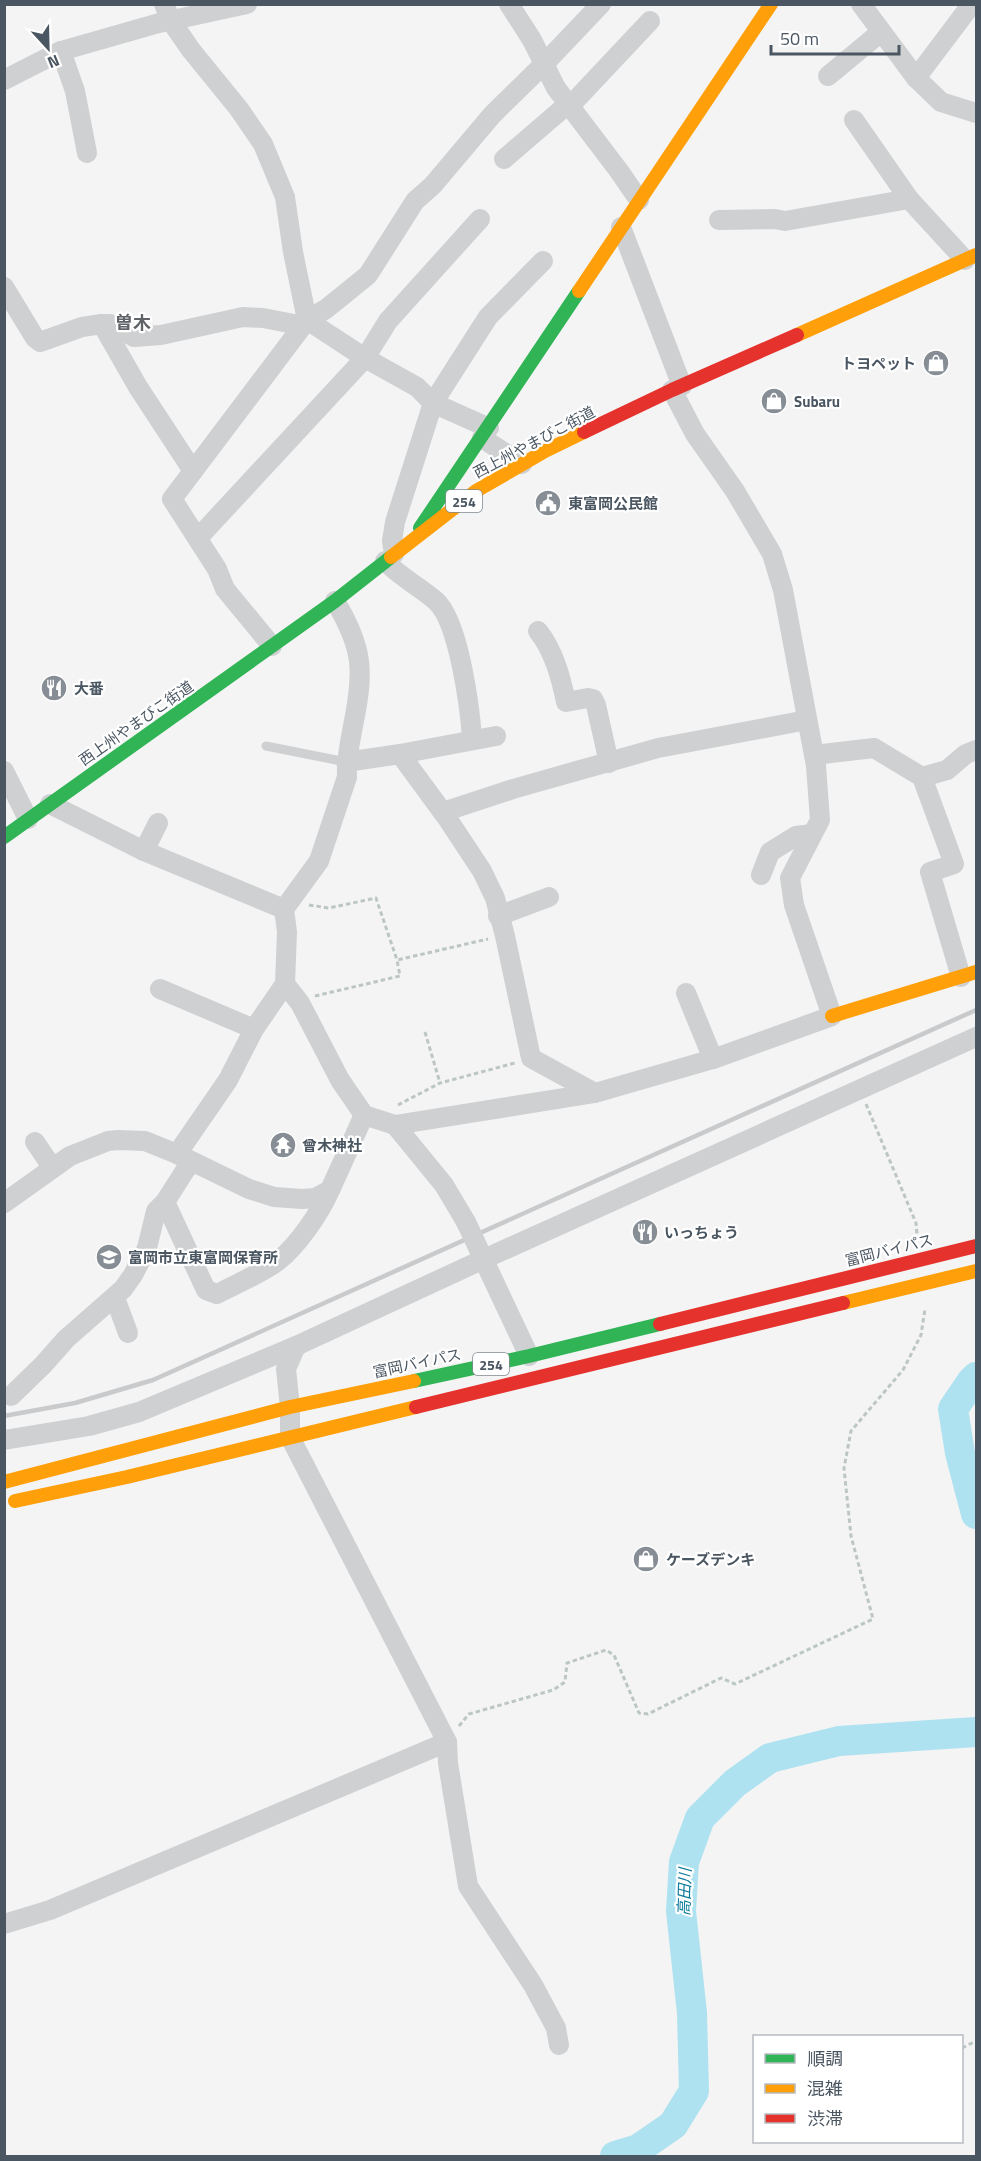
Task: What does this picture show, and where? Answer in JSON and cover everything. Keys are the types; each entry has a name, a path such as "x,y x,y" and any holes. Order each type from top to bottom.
{"main road":[{"path":"413,539 771,4"},
{"name":"西上州やまびこ街道","path":"4,837 335,602 476,491 545,451 677,388 971,258"},
{"path":"832,1016 969,974"},
{"name":"富岡バイパス","path":"4,1482 290,1407 529,1356 976,1246"},
{"name":"254","path":"4,1503 127,1477 976,1271"}],"street":[{"path":"4,80 61,51 159,23 168,13 247,4"},
{"path":"509,4 556,88 639,200"},
{"path":"4,287 35,338 40,342 82,327 102,324 110,324 134,337 161,335 243,317 263,318 299,326 326,309 368,275 415,201 433,185 492,114 601,4"},
{"path":"861,4 916,78 941,102 976,113"},
{"path":"916,78 971,5"},
{"path":"168,13 191,50 239,109 263,144 285,197 306,321 417,387 433,403 485,433 522,464"},
{"path":"504,159 569,105 650,21"},
{"path":"828,76 881,32"},
{"path":"61,51 75,91 87,153"},
{"path":"854,120 909,199 971,258"},
{"path":"719,220 775,219 785,221 909,199"},
{"path":"198,538 365,358 388,321 480,219"},
{"path":"165,1202 206,1290 217,1294 278,1261 322,1208 330,1190 380,1120 595,1093 713,1059 832,1016 794,905 790,878 820,820 814,755 783,590 772,554 735,491 695,434 621,227"},
{"path":"472,739 471,717 454,635 445,613 437,602 396,573 390,558 392,541 433,403 488,317 543,261"},
{"path":"272,646 225,589 217,569 172,499 306,321"},
{"path":"102,324 138,387 193,471"},
{"path":"10,1396 50,1358 66,1339 115,1298 133,1275 147,1248 156,1211 165,1202 186,1169 185,1158 254,1029 285,984 289,902 319,861 347,777 346,762 360,694 360,656 350,627 335,602"},
{"path":"538,631 550,652 566,702 593,699 609,763"},
{"path":"443,812 513,789 658,748 807,720"},
{"path":"346,762 496,736"},
{"path":"814,755 874,748 922,777 954,864 930,872 969,974"},
{"path":"922,777 947,771 966,754 976,750"},
{"path":"400,753 482,871 495,898 531,1058 595,1093"},
{"path":"4,771 28,819"},
{"path":"50,804 144,851 289,902"},
{"path":"144,851 158,822"},
{"path":"761,875 770,852 796,836 812,834"},
{"path":"498,916 549,897"},
{"path":"285,984 300,1003 340,1080 444,1185 466,1222 529,1356"},
{"path":"160,989 254,1029"},
{"path":"686,993 713,1059"},
{"path":"4,1440 89,1426 139,1412 296,1346 482,1256 976,1037"},
{"path":"4,1203 70,1156 108,1141 145,1141 249,1189 274,1197 315,1198 330,1190"},
{"path":"35,1142 52,1167"},
{"path":"115,1298 128,1333"},
{"path":"296,1346 286,1369 290,1437 447,1742 448,1763 468,1886 533,1985 556,2028 559,2045"},
{"path":"4,1924 50,1910 447,1742"}],"lane":[{"path":"266,746 346,762"}],"path":[{"path":"289,902 329,908 376,898 397,960 400,976 316,995 300,1003"},
{"path":"397,960 505,936"},
{"path":"425,1032 440,1083"},
{"path":"380,1120 388,1110 440,1083 531,1058"},
{"path":"860,1090 916,1223 920,1259"},
{"path":"447,1742 469,1714 553,1690 565,1682 567,1663 606,1650 614,1655 639,1713 648,1714 721,1678 735,1684 873,1620 851,1536 844,1468 851,1431 903,1370 921,1335 926,1283"}],"waterway":[{"name":"高田川","path":"976,1377 953,1409 960,1453 976,1514"},
{"name":"高田川","path":"615,2156 638,2149 673,2125 694,2091 692,2013 681,1911 684,1862 700,1818 735,1783 770,1758 839,1741 976,1732"}],"railway":[{"path":"4,1416 75,1403 153,1380 976,1010"}],"traffic: fast":[{"path":"420,528 579,291"},
{"path":"4,837 335,601 391,557"},
{"path":"414,1381 660,1324"}],"traffic: slow":[{"path":"579,291 771,4"},
{"path":"797,335 976,255"},
{"path":"391,557 476,491 545,451 584,432"},
{"path":"832,1016 976,972"},
{"path":"843,1303 976,1271"},
{"path":"4,1482 290,1407 414,1381"},
{"path":"15,1501 127,1477 416,1407"}],"traffic: jam":[{"path":"584,432 797,335"},
{"path":"660,1324 976,1246"},
{"path":"416,1407 843,1303"}],"place":[{"name":"トヨペット","path":"936,363"},
{"name":"Subaru","path":"774,401"},
{"name":"東富岡公民館","path":"548,503"},
{"name":"大番","path":"54,688"},
{"name":"曾木神社","path":"283,1145"},
{"name":"いっちょう","path":"645,1232"},
{"name":"富岡市立東富岡保育所","path":"109,1257"},
{"name":"ケーズデンキ","path":"646,1559"}],"district":[{"name":"曽木","path":"133,322"}]}
